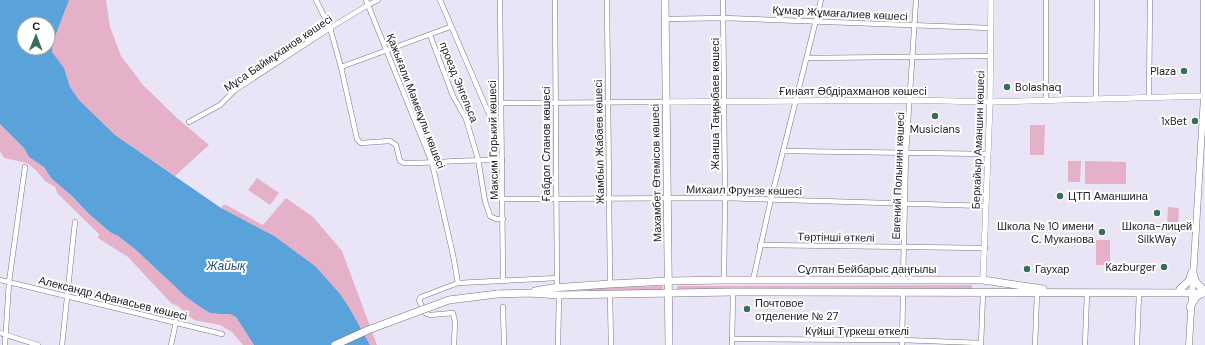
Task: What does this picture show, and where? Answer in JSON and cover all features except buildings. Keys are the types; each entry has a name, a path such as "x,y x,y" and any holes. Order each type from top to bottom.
{"main road":[{"name":"Махамбет Өтемісов көшесі","path":"665,0 669,345"},
{"path":"1189,345 1192,272 1204,96 1204,0"},
{"path":"1190,307 1194,300 1204,291 1195,281 1192,272"},
{"path":"1190,307 1188,300 1180,291 1189,281 1192,272"},
{"name":"Сұлтан Бейбарыс даңғылы","path":"529,293 557,287 669,281 724,280 983,280 1037,289 1204,291"},
{"path":"995,282 997,287 995,292"},
{"name":"Сұлтан Бейбарыс даңғылы","path":"335,345 368,330 449,300 497,294 529,293 559,295 733,292 995,292 1037,294 1180,291"}],"street":[{"path":"316,0 330,28 341,67 357,139 361,143 390,141 396,145 400,161 404,163 432,163 478,159 502,160"},
{"name":"Мұса Баймұханов көшесі","path":"189,122 220,104 235,90 367,2 378,0"},
{"path":"440,0 450,27 502,144"},
{"name":"Максим Горький көшесі","path":"500,0 503,280"},
{"name":"Ғабдол Сланов көшесі","path":"555,0 557,287"},
{"name":"Жамбыл Жабаев көшесі","path":"607,0 610,284"},
{"name":"Жанша Таңқыбаев көшесі","path":"723,0 725,198 724,280"},
{"path":"753,280 771,199 821,0"},
{"name":"Евгений Полынин көшесі","path":"903,280 906,153 916,0"},
{"name":"Беркайыр Аманшин көшесі","path":"983,280 990,102 991,0"},
{"path":"1046,0 1046,100"},
{"path":"1096,99 1097,0"},
{"path":"1149,98 1150,0"},
{"name":"Қажығали Мәмекұлы көшесі","path":"367,2 432,163 458,283"},
{"name":"Құмар Жұмағалиев көшесі","path":"665,19 724,18 990,28"},
{"path":"341,67 450,27"},
{"name":"проезд Энгельса","path":"430,35 453,96 466,119 478,159 485,201 490,216 496,219 503,218"},
{"path":"807,58 990,56"},
{"name":"Ғинаят Әбдірахманов көшесі","path":"501,103 796,100 990,102 1204,96"},
{"path":"783,151 988,154"},
{"path":"5,345 9,282 25,167"},
{"name":"Михаил Фрунзе көшесі","path":"502,199 725,198 986,206"},
{"path":"62,345 75,222"},
{"name":"Төртінші өткелі","path":"760,245 985,248"},
{"path":"454,345 455,316 453,313 430,315 425,313 419,300 421,297 458,283 557,278"},
{"name":"Александр Афанасьев көшесі","path":"0,280 222,334"},
{"path":"732,342 733,292"},
{"path":"902,342 903,292"},
{"path":"981,344 983,293"},
{"path":"1085,345 1087,293"},
{"path":"1137,345 1139,293"},
{"path":"610,294 611,345"},
{"path":"1035,345 1037,294"},
{"path":"558,345 559,295"},
{"path":"503,307 504,345"},
{"path":"171,345 176,322"},
{"path":"0,333 38,345"},
{"name":"Күйші Түркеш өткелі","path":"732,342 902,342 981,344"}],"shaded area":[{"path":"69,0 106,0 110,27 121,56 143,85 178,119 209,145 175,176 115,135 79,100 70,87 64,68 54,56 56,56 56,34"},
{"path":"0,124 24,148 29,157 44,167 51,178 72,196 89,214 110,232 135,249 185,296 196,304 215,314 230,314 236,317 254,345 243,345 232,332 220,325 194,320 178,306 171,303 128,257 98,238 99,234 58,194 55,187 45,181 36,170 27,163 4,158 0,151"},
{"path":"1030,125 1045,125 1044,155 1030,155"},
{"path":"1068,161 1081,161 1080,182 1068,182"},
{"path":"1085,161 1126,162 1126,184 1085,184"},
{"path":"257,178 279,193 270,205 248,190"},
{"path":"286,198 313,217 342,251 377,345 370,345 350,309 221,208 223,205 226,205 263,225"},
{"path":"1168,207 1179,208 1178,229 1167,229"},
{"path":"1096,240 1110,240 1110,265 1096,265"},
{"path":"972,285 972,290 677,291 677,286"},
{"path":"663,286 663,290 588,292 588,288"}],"water":[{"name":"Жайық","path":"0,0 69,0 56,34 56,16 16,16 16,56 55,56 64,68 70,87 79,100 115,135 221,208 274,236 315,266 340,294 370,345 254,345 236,317 230,314 210,313 185,296 135,249 110,232 89,214 72,196 51,178 44,167 29,157 24,148 0,124"}],"place":[{"name":"Plaza","path":"1184,71"},
{"name":"Bolashaq","path":"1007,87"},
{"name":"Musicians","path":"935,116"},
{"name":"1xBet","path":"1195,121"},
{"name":"ЦТП Аманшина","path":"1060,196"},
{"name":"Школа-лицей SilkWay","path":"1157,213"},
{"name":"Школа № 10 имени С. Муканова","path":"1102,232"},
{"name":"Kazburger","path":"1164,267"},
{"name":"Гаухар","path":"1027,269"},
{"name":"Почтовое отделение № 27","path":"747,309"}]}
